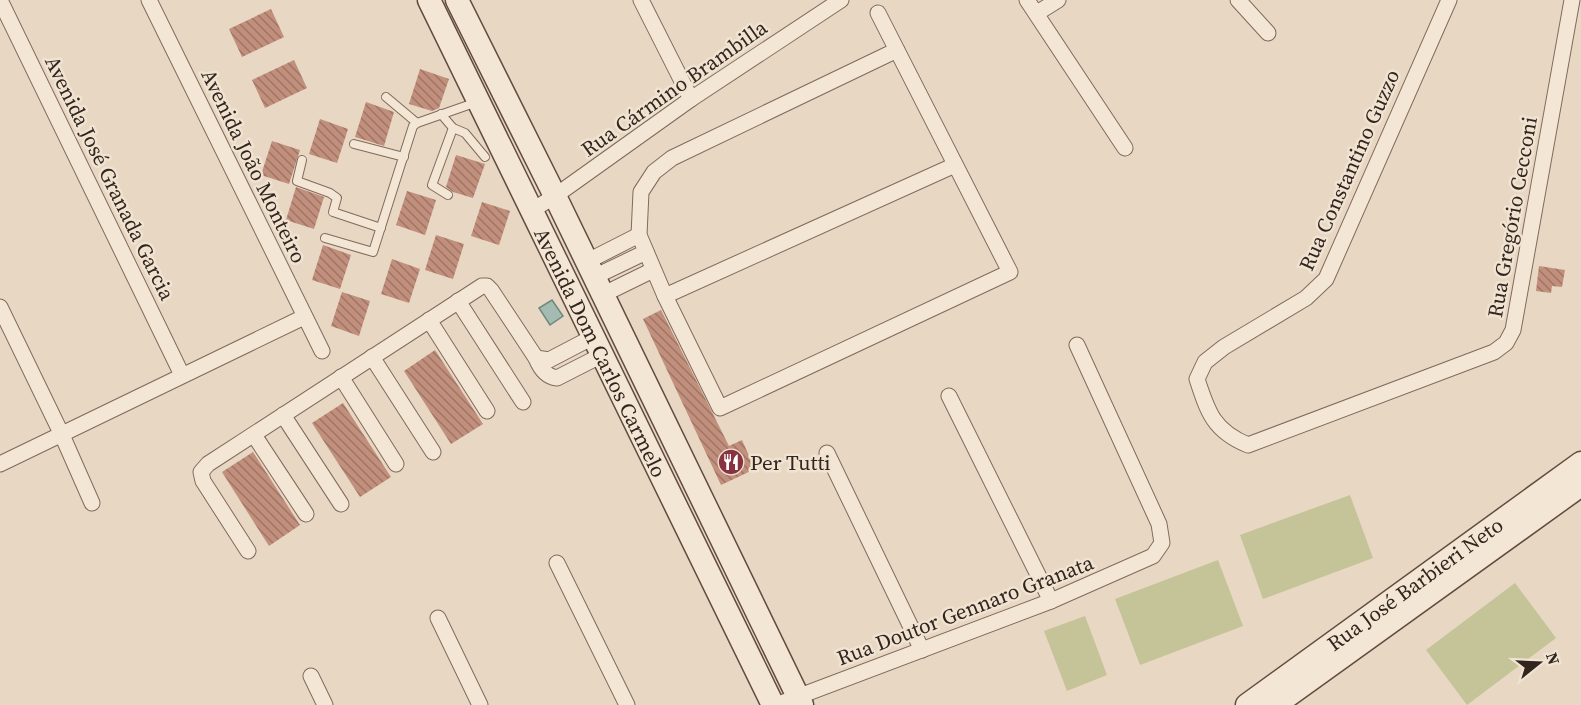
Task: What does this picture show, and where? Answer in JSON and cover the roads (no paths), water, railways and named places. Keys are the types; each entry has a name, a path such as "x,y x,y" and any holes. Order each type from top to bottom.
{"street":[{"name":"Avenida João Monteiro","path":"149,0 321,351"},
{"name":"Avenida Dom Carlos Carmelo","path":"457,0 555,196 800,701"},
{"path":"641,0 691,99"},
{"path":"1028,0 1125,148"},
{"path":"1037,13 1058,0"},
{"path":"1238,0 1268,33"},
{"name":"Rua Constantino Guzzo","path":"1248,446 1232,439 1217,427 1197,379 1205,362 1306,298 1326,279 1449,0"},
{"name":"Rua Gregório Cecconi","path":"1248,446 1494,352 1506,343 1513,330 1572,0"},
{"name":"Avenida Dom Carlos Carmelo","path":"433,1 477,102 775,705"},
{"name":"Rua Cármino Brambilla","path":"531,211 833,2"},
{"name":"Avenida José Granada Garcia","path":"5,3 182,375"},
{"path":"878,13 897,50 955,165 1010,272 720,408 665,296 639,235 640,192 654,172 672,158 897,50"},
{"path":"665,296 955,165"},
{"path":"594,278 639,235"},
{"path":"594,278 646,252"},
{"path":"594,278 653,270"},
{"path":"248,551 203,481 201,472 208,464 482,286 487,285 536,358 549,360 597,346"},
{"path":"458,301 523,402"},
{"path":"0,307 92,503"},
{"path":"0,464 304,317"},
{"path":"429,320 487,411"},
{"name":"Rua Doutor Gennaro Granata","path":"775,705 800,701 922,650 1051,601 1153,556 1162,543 1159,524 1077,345"},
{"path":"372,357 433,452"},
{"path":"341,377 396,464"},
{"path":"949,396 1051,601"},
{"path":"283,415 341,504"},
{"path":"254,435 306,514"},
{"path":"827,453 922,650"},
{"name":"Rua José Barbieri Neto","path":"1247,705 1581,463"},
{"name":"Rua José Barbieri Neto","path":"1275,705 1581,485"},
{"path":"677,508 700,497"},
{"path":"557,564 627,705"},
{"path":"438,618 480,705"},
{"path":"312,676 325,705"}],"lane":[{"path":"386,97 417,123"},
{"path":"325,238 373,252 413,126 477,102"},
{"path":"441,114 453,128 465,133 485,157"},
{"path":"448,195 432,185 453,128"},
{"path":"354,144 404,157"},
{"path":"302,160 297,181 330,193 337,198 333,212 381,228"}],"place":[{"name":"Per Tutti","path":"731,462"}]}
